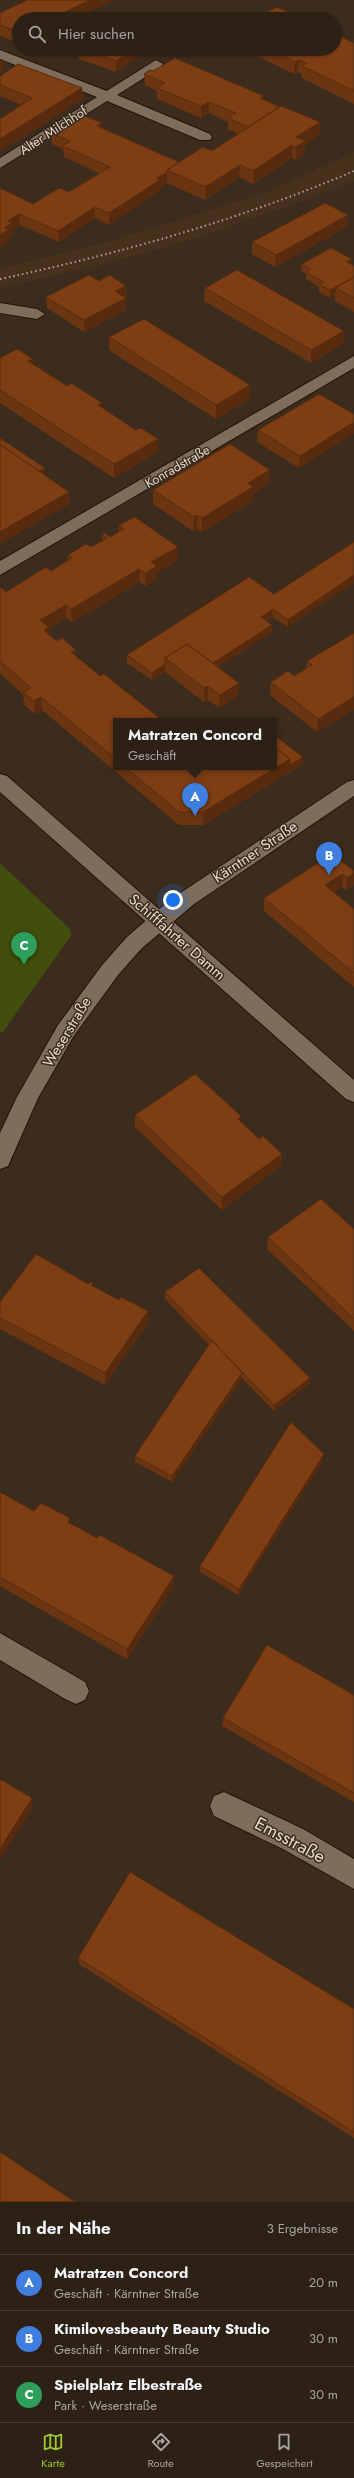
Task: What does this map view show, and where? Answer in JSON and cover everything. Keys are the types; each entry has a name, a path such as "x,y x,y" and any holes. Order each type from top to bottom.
{"street":[{"name":"Alter Milchhof","path":"0,54 205,137"},
{"name":"Alter Milchhof","path":"0,164 156,64"},
{"path":"0,308 36,314"},
{"name":"Konradstraße","path":"0,569 354,362"},
{"name":"Schifffahrter Damm","path":"0,781 354,1093"},
{"name":"Kärntner Straße","path":"158,920 189,897 354,787"},
{"name":"Weserstraße","path":"0,1160 7,1120 94,988 158,920"},
{"path":"0,1646 76,1691"},
{"name":"Emsstraße","path":"224,1806 293,1839 354,1876"}],"shaded area":[{"path":"354,152 354,181 303,201 190,240 101,265 0,288 0,268 107,242 262,194"}],"green space":[{"path":"0,863 68,927 72,934 3,1032 0,1033"}],"building":[{"path":"27,0 90,0 65,12 12,12 12,29 0,25 0,13"},
{"path":"277,7 288,12 267,12"},
{"path":"342,37 354,43 354,91 302,66 307,63 299,60 295,62 283,56 342,56"},
{"path":"102,56 123,56 116,61"},
{"path":"175,58 264,96 260,98 279,107 248,127 228,118 236,113 209,102 201,106 157,88 165,83 144,74 150,70 153,71"},
{"path":"18,64 82,88 0,139 0,119 32,98 0,85 0,76"},
{"path":"281,106 320,122 296,137 305,141 296,147 292,145 253,171 240,165 205,187 167,170 203,147 212,151"},
{"path":"82,115 102,123 97,126 179,162 157,178 160,180 109,213 95,207 58,231 19,214 8,221 12,223 4,228 8,230 0,235 0,188 33,204 59,188 69,192 110,167 63,146 70,141 51,133"},
{"path":"325,203 348,215 276,255 252,242"},
{"path":"331,248 352,259 347,262 354,266 354,277 330,290 319,284 324,282 306,272 311,269 302,264"},
{"path":"237,270 344,331 311,350 205,288"},
{"path":"89,275 99,281 110,275 126,286 115,291 126,298 84,320 46,297"},
{"path":"354,277 354,298 336,288"},
{"path":"144,319 250,385 216,405 109,337"},
{"path":"17,349 33,359 28,361 67,386 71,383 102,403 98,405 136,430 141,428 158,439 114,464 0,390 0,358"},
{"path":"319,394 354,414 354,422 300,456 258,430"},
{"path":"0,438 45,468 39,471 1,445 0,446"},
{"path":"230,444 270,470 248,483 253,487 202,518 197,515 194,517 153,490"},
{"path":"1,445 69,492 0,532 0,446"},
{"path":"135,517 178,547 151,562 157,566 145,573 139,569 71,609 66,605 40,620 49,627 44,630 56,641 62,638 76,650 71,652 100,676 104,674 159,718 113,718 113,757 41,697 34,701 23,692 31,688 0,661 0,587 6,592 46,567 51,571 72,558 68,555 86,544 91,547 107,538 102,535 105,533 110,537 124,529 119,525"},
{"path":"354,542 354,575 288,620 273,609 261,617 272,625 213,663 187,644 165,658 165,664 152,673 127,655 249,577 274,594"},
{"path":"354,633 354,697 318,719 271,682 288,671 294,676 312,665 307,661"},
{"path":"187,644 239,683 220,695 208,686 204,688 165,658"},
{"path":"277,737 303,757 290,765 290,759 277,749"},
{"path":"277,749 290,759 277,767"},
{"path":"129,770 272,770 203,812 179,812"},
{"path":"332,854 354,871 354,873 347,878 343,874 325,885 354,909 354,973 264,898"},
{"path":"195,1074 241,1116 238,1119 259,1139 263,1136 282,1154 222,1197 135,1115"},
{"path":"321,1199 354,1229 354,1319 268,1237"},
{"path":"36,1254 88,1284 91,1282 93,1283 91,1285 119,1300 121,1297 148,1311 105,1373 0,1318 0,1302"},
{"path":"199,1268 310,1378 274,1405 165,1292"},
{"path":"212,1340 242,1373 172,1476 135,1456"},
{"path":"291,1422 324,1454 239,1589 200,1566"},
{"path":"0,1492 34,1511 41,1503 70,1518 68,1522 97,1538 100,1535 174,1576 127,1649 0,1577"},
{"path":"267,1645 354,1695 354,1793 223,1718"},
{"path":"0,1779 32,1798 0,1849"},
{"path":"130,1872 354,2009 354,2132 78,1958"},
{"path":"0,2152 75,2202 0,2202"}],"railway":[{"path":"0,279 91,258 180,234 267,205 354,171"}],"place":[{"name":"Matratzen Concord","path":"195,816"},
{"name":"Kimilovesbeauty Beauty Studio","path":"329,875"},
{"name":"Spielplatz Elbestraße","path":"24,965"}]}
